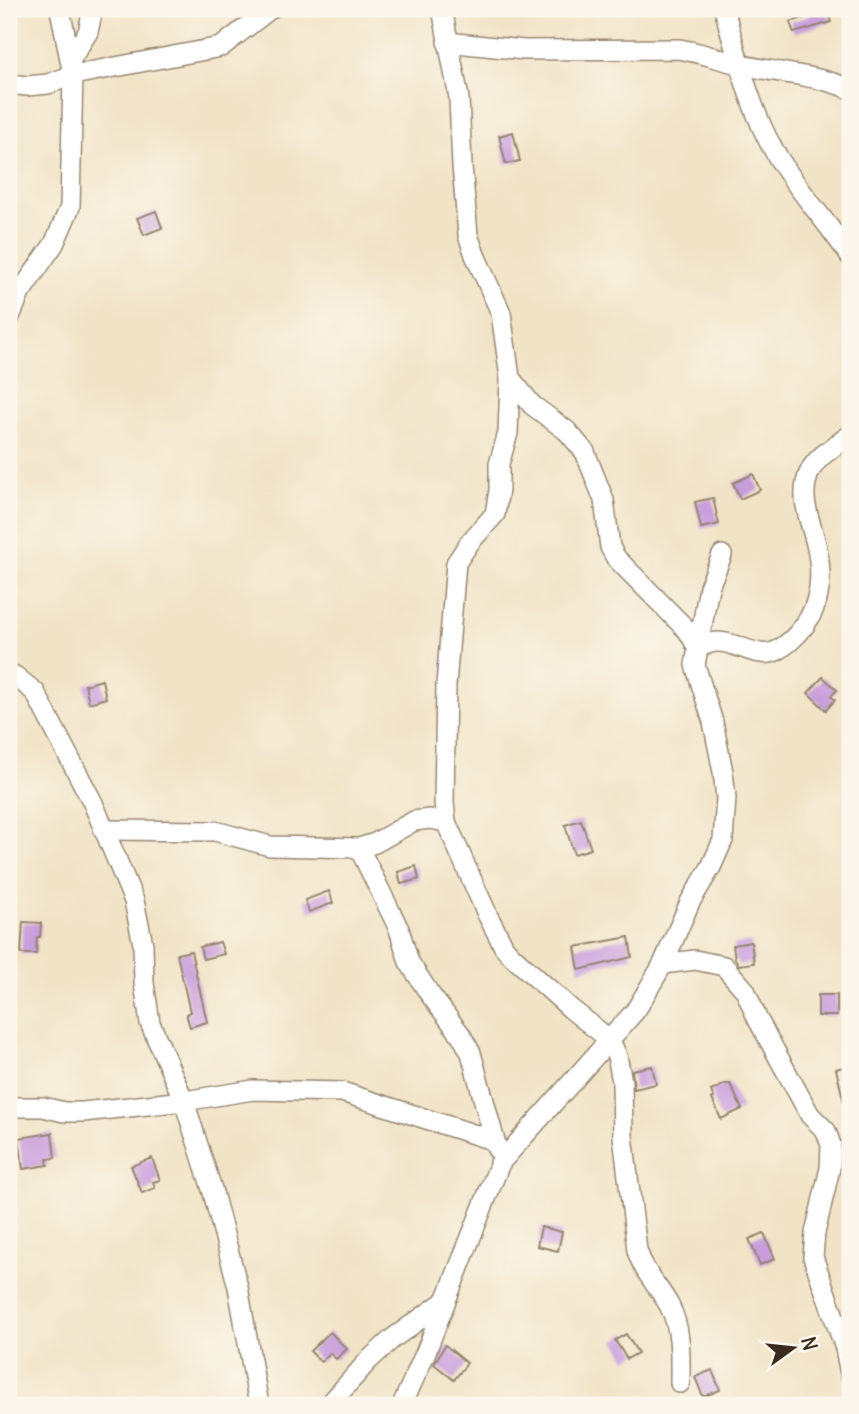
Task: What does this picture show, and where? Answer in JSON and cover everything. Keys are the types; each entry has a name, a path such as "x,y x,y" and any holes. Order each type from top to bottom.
{"street":[{"path":"9,319 20,292 54,244 70,207 72,67 60,9"},
{"path":"72,67 88,32 93,9"},
{"path":"9,84 48,84 72,67 221,47 270,9"},
{"path":"442,9 461,111 462,166 468,234 501,313 510,378 508,433 499,464 495,514 470,542 456,563 446,685 446,822 488,916 505,947 571,1009 610,1040 617,1056 622,1081 623,1136 637,1250 640,1262 672,1311 680,1340 680,1383"},
{"path":"724,9 749,95 763,129 801,193 850,256"},
{"path":"447,42 524,50 697,51 740,64 850,89"},
{"path":"510,378 521,394 567,430 584,452 604,500 610,547 616,558 688,631 698,648"},
{"path":"698,648 719,642 758,653 770,653 799,631 815,610 821,570 804,497 806,483 811,469 820,457 850,435"},
{"path":"402,1405 500,1163 636,1010 663,964 690,902 723,840 726,798 723,772 713,722 695,665 709,587 722,555"},
{"path":"9,674 35,692 93,803 134,901 143,944 144,983 150,1023 184,1101 212,1189 238,1287 258,1405"},
{"path":"104,830 215,831 270,846 359,848 375,843 414,821 430,819 446,822"},
{"path":"359,848 399,929 409,962 471,1053 500,1163"},
{"path":"663,964 695,960 724,966 745,990 757,1018 810,1115 826,1131 831,1146 830,1168 815,1233 813,1256 845,1348 850,1374"},
{"path":"9,1107 43,1107 64,1112 83,1112 253,1090 342,1092 495,1141"},
{"path":"329,1405 368,1361 392,1339 446,1300"}],"building":[{"path":"808,9 828,11 831,22 794,33 790,22 810,16"},
{"path":"513,132 520,161 506,164 499,136"},
{"path":"156,211 162,228 144,235 137,218"},
{"path":"753,474 760,490 740,499 733,483"},
{"path":"713,498 719,524 701,528 695,502"},
{"path":"823,677 837,690 831,696 835,700 826,710 808,693"},
{"path":"102,680 106,698 89,703 85,685"},
{"path":"581,820 591,849 574,854 565,825"},
{"path":"416,866 419,879 401,884 398,872"},
{"path":"329,891 333,903 309,912 305,900"},
{"path":"23,922 41,923 36,954 21,954"},
{"path":"629,937 632,957 579,970 575,947"},
{"path":"220,942 224,954 203,959 200,947"},
{"path":"751,942 754,963 739,965 735,959 733,945"},
{"path":"191,951 207,1022 190,1027 186,1014 190,1012 177,954"},
{"path":"818,995 837,995 837,1016 818,1016"},
{"path":"850,1065 850,1106 845,1107 836,1069"},
{"path":"652,1066 656,1084 634,1089 632,1070"},
{"path":"730,1084 742,1109 721,1119 711,1091"},
{"path":"52,1133 55,1158 47,1159 48,1165 23,1169 19,1138"},
{"path":"152,1158 160,1180 153,1182 155,1188 142,1193 131,1166"},
{"path":"541,1227 562,1232 558,1251 537,1246"},
{"path":"764,1233 775,1259 760,1265 749,1239"},
{"path":"330,1332 347,1349 336,1359 330,1353 321,1362 310,1351"},
{"path":"626,1334 638,1353 627,1359 615,1340"},
{"path":"445,1345 467,1363 454,1380 434,1364"},
{"path":"712,1370 720,1390 703,1397 695,1377"}]}
